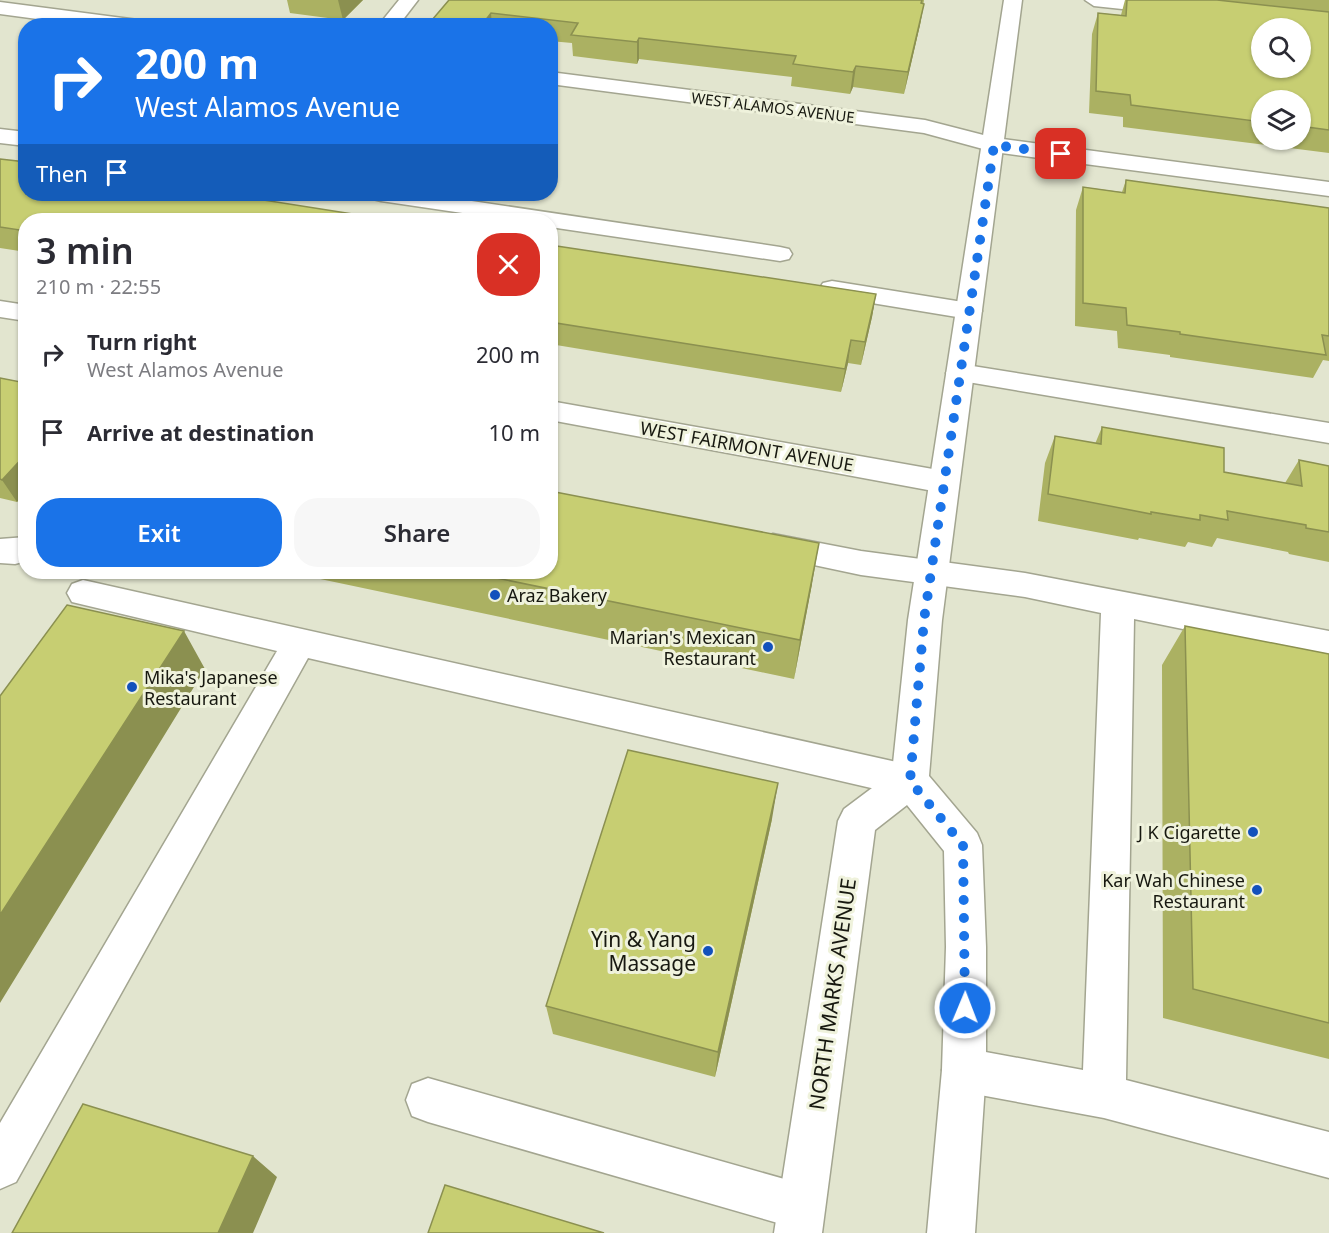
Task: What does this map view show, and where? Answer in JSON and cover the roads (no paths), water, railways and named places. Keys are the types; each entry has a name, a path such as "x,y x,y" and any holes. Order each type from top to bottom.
{"street":[{"path":"394,18 409,0"},
{"path":"910,781 918,671 1013,0"},
{"path":"1094,0 1188,10"},
{"path":"0,8 77,18"},
{"path":"0,25 18,27"},
{"name":"WEST ALAMOS AVENUE","path":"558,79 926,127 994,145 1329,189"},
{"name":"WEST ALAMOS AVENUE","path":"558,98 921,145 994,145"},
{"path":"0,136 18,138"},
{"path":"428,201 507,213"},
{"path":"558,221 780,254"},
{"path":"806,285 969,310"},
{"path":"0,309 18,312"},
{"path":"960,373 1329,433"},
{"name":"WEST FAIRMONT AVENUE","path":"558,411 944,482"},
{"path":"746,541 931,573 1025,585 1329,645"},
{"path":"0,551 18,550"},
{"path":"63,621 92,582 300,642 910,781 963,845 966,946 964,1070 951,1233"},
{"path":"1104,1096 1118,604"},
{"path":"0,1166 300,642"},
{"name":"NORTH MARKS AVENUE","path":"800,1220 857,821 910,781"},
{"path":"964,1070 1104,1096 1329,1155"},
{"path":"428,1100 800,1220"}],"place":[{"name":"Araz Bakery","path":"495,595"},
{"name":"Marian's Mexican Restaurant","path":"768,647"},
{"name":"Mika's Japanese Restaurant","path":"132,687"},
{"name":"J K Cigarette","path":"1253,832"},
{"name":"Kar Wah Chinese Restaurant","path":"1257,890"},
{"name":"Yin & Yang Massage","path":"708,951"}]}
